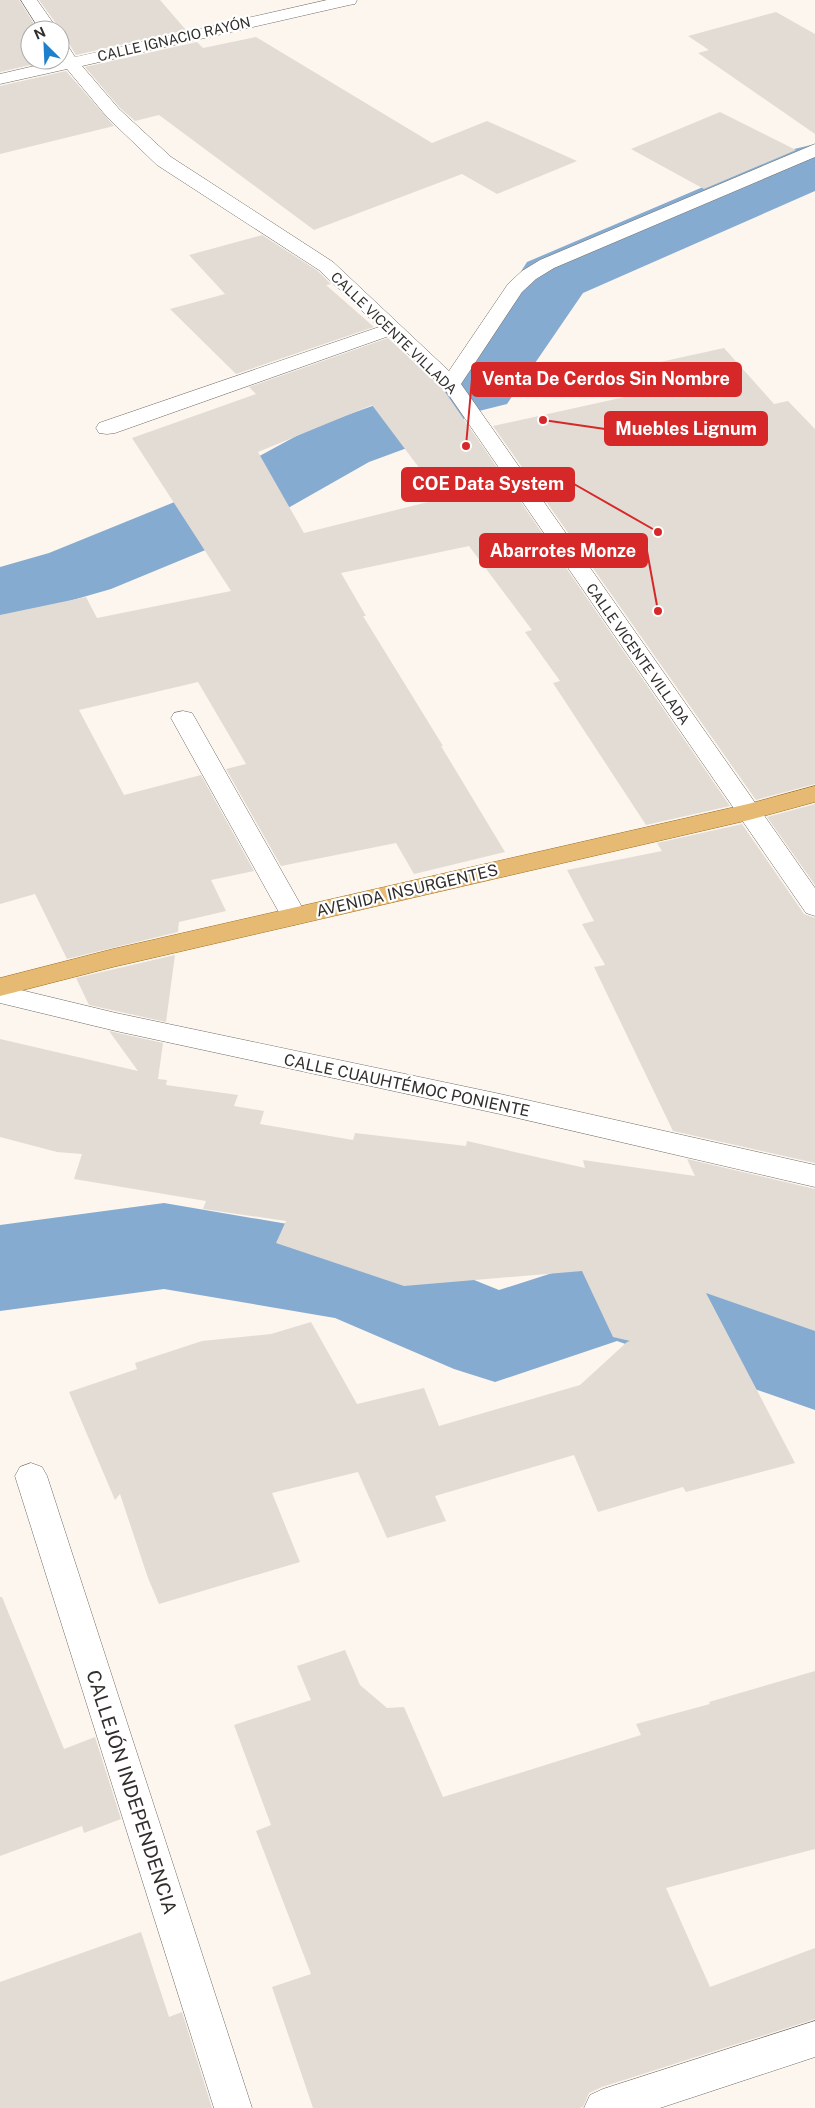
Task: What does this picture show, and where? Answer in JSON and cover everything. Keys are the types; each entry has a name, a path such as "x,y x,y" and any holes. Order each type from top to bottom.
{"main road":[{"name":"AVENIDA INSURGENTES","path":"0,987 113,958 749,812 815,794"}],"street":[{"path":"29,0 42,20"},
{"name":"CALLE IGNACIO RAYÓN","path":"70,53 349,0"},
{"name":"CALLE VICENTE VILLADA","path":"70,60 114,113 164,161 326,266 451,384 815,907"},
{"name":"CALLE IGNACIO RAYÓN","path":"0,79 23,70"},
{"path":"451,384 515,288 529,275 556,260 815,150"},
{"path":"107,428 391,329"},
{"path":"183,718 294,916"},
{"name":"CALLE CUAUHTÉMOC PONIENTE","path":"0,994 116,1022 500,1104 815,1176"},
{"name":"CALLEJÓN INDEPENDENCIA","path":"31,1476 232,2108"},
{"path":"603,2108 815,2039"}],"building":[{"path":"0,0 19,0 32,20 20,20 20,67 0,72"},
{"path":"39,0 160,0 186,30 76,55 70,45 70,20 53,20"},
{"path":"776,12 815,34 815,134 698,53 709,50 688,36"},
{"path":"256,37 432,143 487,121 577,161 497,194 462,174 314,230 159,115 135,121 120,108 85,67 197,42 203,48"},
{"path":"66,71 114,126 0,154 0,86"},
{"path":"720,112 796,150 704,189 631,149"},
{"path":"262,235 318,271 331,284 326,285 374,327 236,374 170,309 225,294 189,255"},
{"path":"388,338 443,389 730,806 646,825 553,683 560,681 525,632 532,630 469,546 341,573 366,616 363,616 443,746 441,746 505,852 414,874 396,843 281,866 226,769 246,764 198,682 79,710 124,795 201,775 254,871 211,880 226,911 179,922 178,932 67,959 35,894 0,904 0,615 86,597 97,618 231,591 132,438 256,394 249,387","holes":["372,405 435,489 429,490 436,500 304,533 258,452"]},
{"path":"724,348 774,404 788,401 815,429 815,784 756,800 493,426 652,391 633,368"},
{"path":"815,804 815,885 767,817"},
{"path":"742,824 804,914 815,918 815,1163 673,1131 594,967 605,965 582,924 594,921 567,870 662,851 657,843"},
{"path":"175,955 166,1022 89,1005 76,978"},
{"path":"109,1031 163,1043 158,1079 167,1080 166,1085 238,1095 234,1106 264,1111 260,1124 353,1140 355,1133 466,1146 467,1141 585,1168 583,1160 695,1176 687,1159 815,1189 815,1331 706,1293 795,1463 686,1492 683,1487 598,1512 574,1455 435,1496 446,1521 387,1538 358,1472 272,1493 300,1562 159,1604 148,1578 120,1494 115,1500 69,1392 137,1369 135,1363 202,1341 271,1334 311,1322 357,1404 424,1388 439,1426 580,1385 630,1341 613,1337 582,1271 404,1286 276,1243 286,1221 203,1209 206,1201 74,1179 82,1154 57,1152 0,1137 0,1039 138,1071"},
{"path":"0,1597 2,1597 64,1749 95,1737 121,1819 84,1833 82,1826 0,1856"},
{"path":"345,1650 360,1685 387,1708 404,1707 443,1797 641,1735 636,1724 710,1704 709,1702 815,1671 815,1849 666,1888 710,1987 815,1948 815,2019 602,2087 589,2093 583,2107 579,2108 313,2108 272,1987 311,1974 256,1831 271,1825 234,1725 311,1700 297,1666"},
{"path":"141,1932 169,2017 182,2012 212,2108 0,2108 0,1982"}],"waterway":[{"path":"479,387 539,304 554,278 815,165"},
{"path":"0,595 80,571 207,519 340,445 428,413"},
{"path":"0,1268 164,1246 352,1278 495,1337 618,1296 815,1364"}],"place":[{"name":"Muebles Lignum","path":"543,420"},
{"name":"Venta De Cerdos Sin Nombre","path":"466,446"},
{"name":"COE Data System","path":"658,532"},
{"name":"Abarrotes Monze","path":"658,611"}]}
